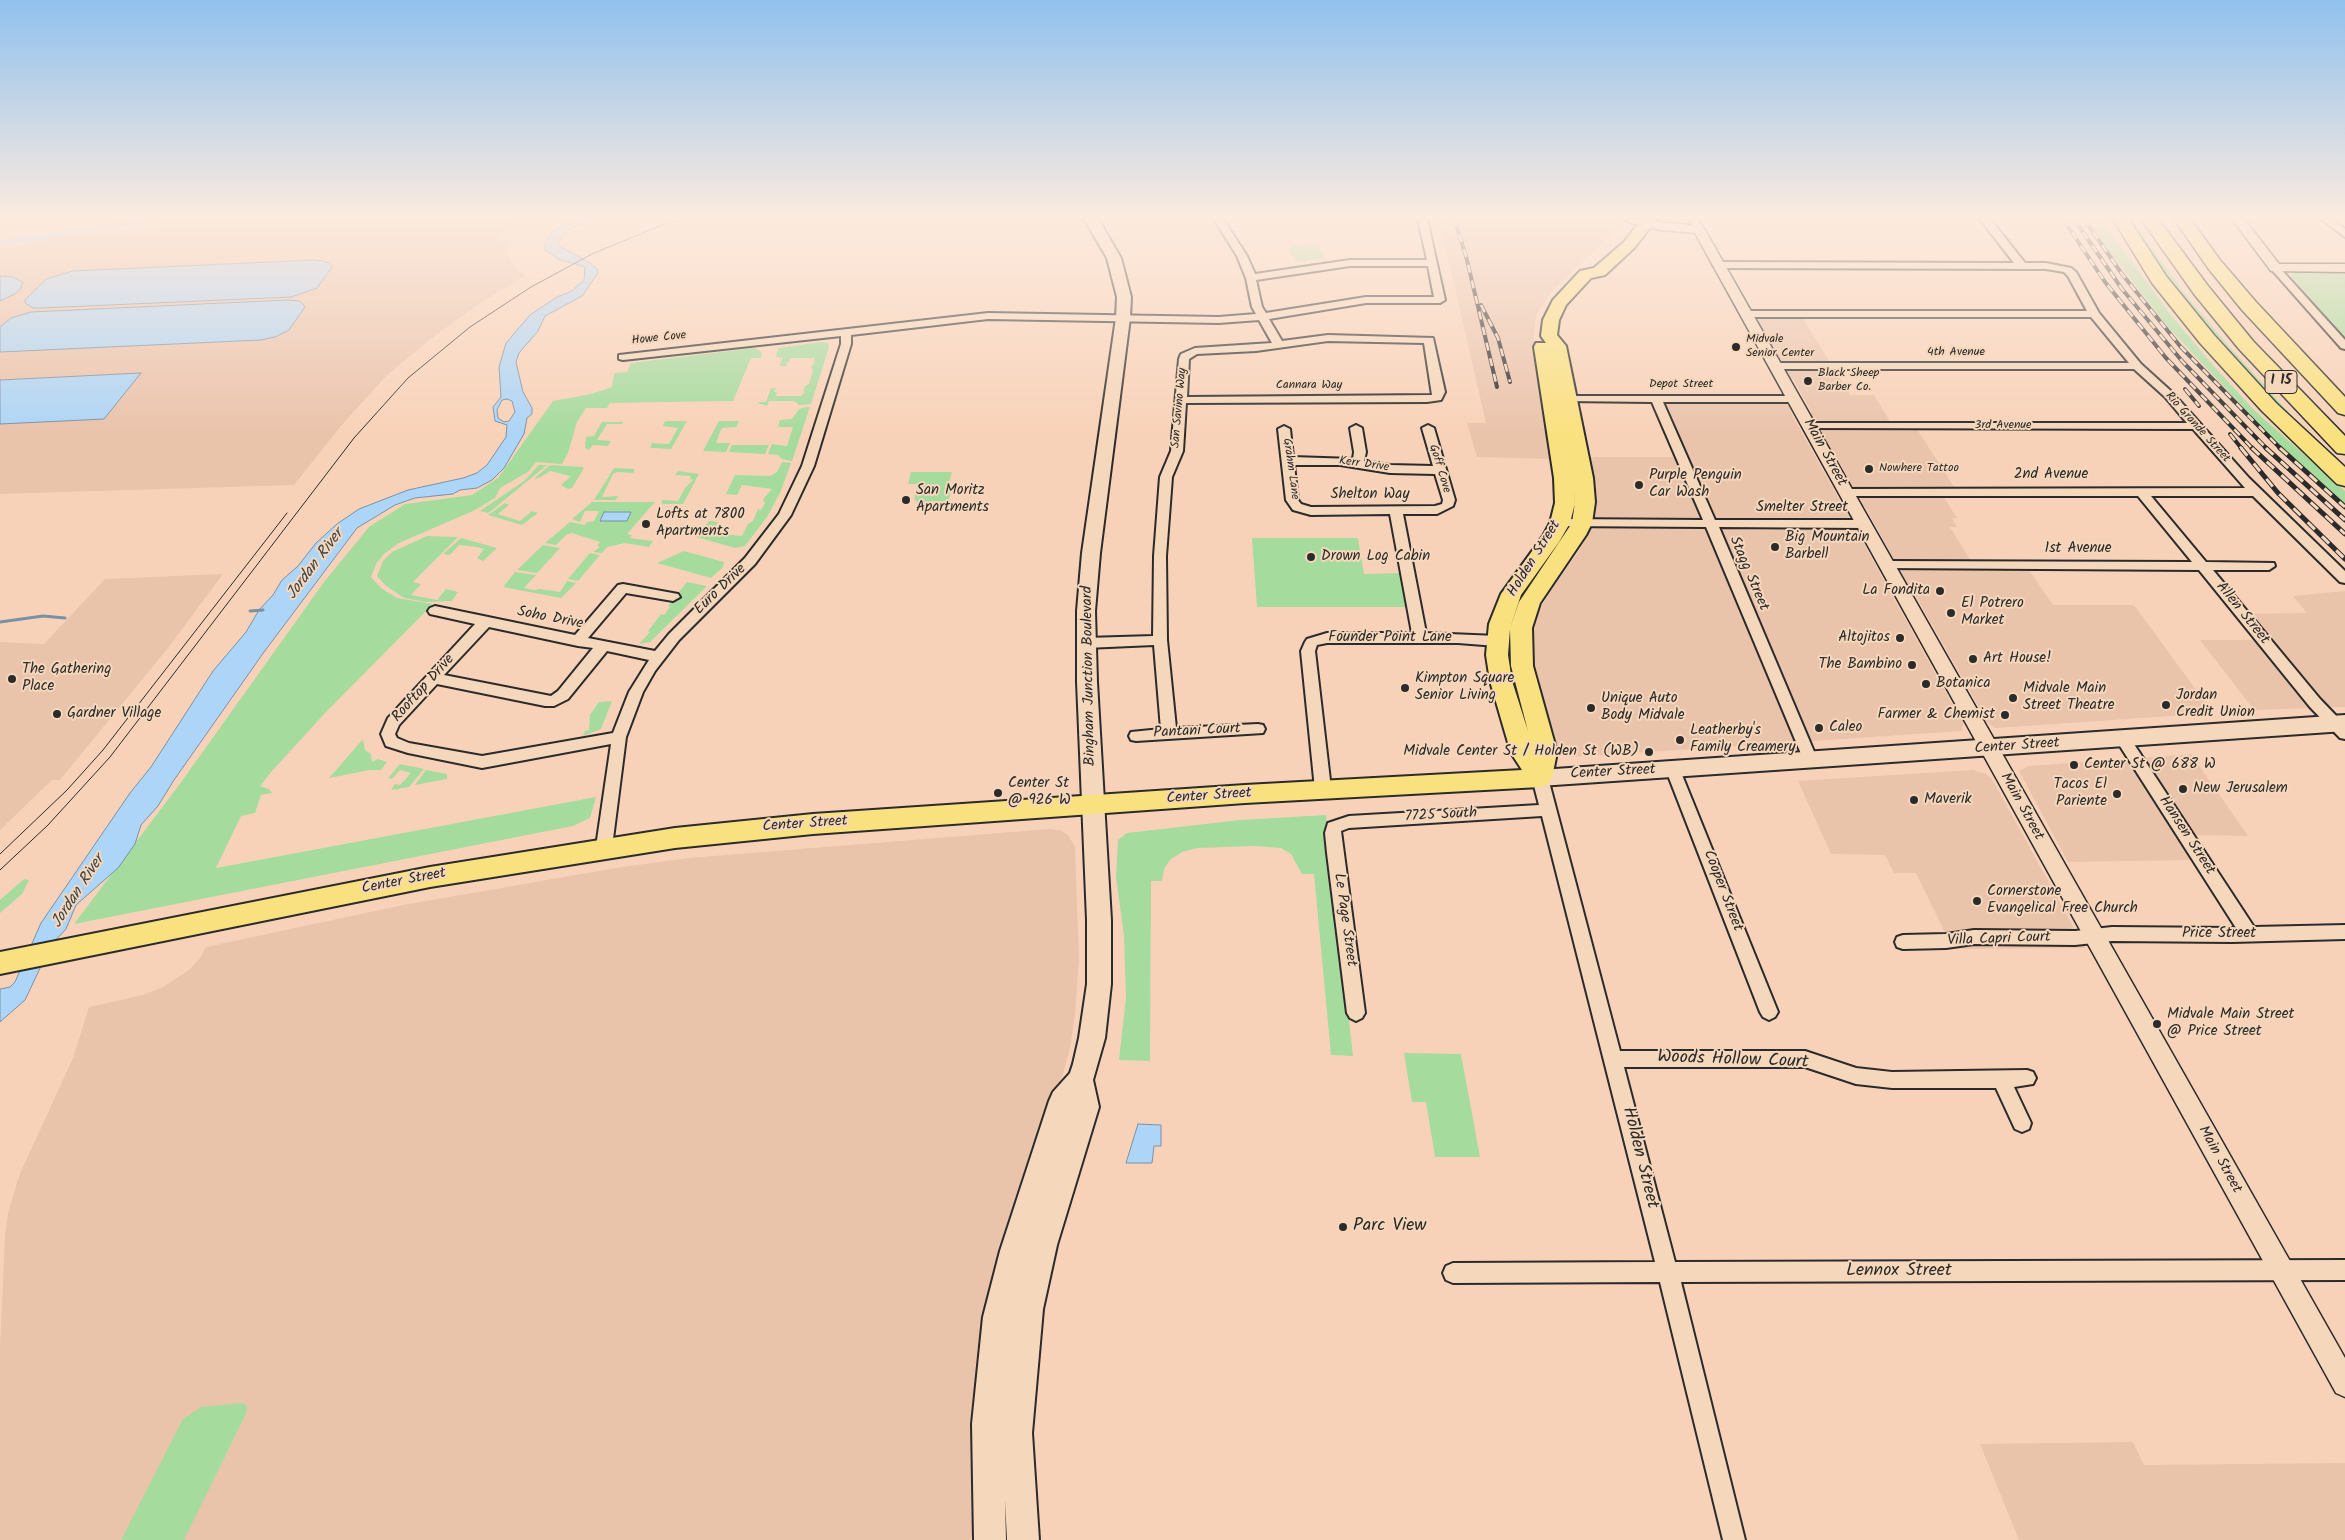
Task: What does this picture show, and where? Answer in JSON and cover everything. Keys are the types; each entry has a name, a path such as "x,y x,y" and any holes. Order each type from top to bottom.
{"highway":[{"path":"2162,291 2270,407 2345,479"},
{"path":"2168,291 2207,339"},
{"name":"I 15","path":"2202,291 2241,338 2345,448"},
{"name":"I 15","path":"2236,291 2345,409"},
{"path":"2260,291 2283,319 2345,383"}],"main road":[{"name":"Bingham Junction Boulevard","path":"990,1540 987,1424 998,1316 1016,1243 1062,1101 1080,1080 1092,1038 1099,984 1086,643 1090,553 1123,318 1123,291"},
{"name":"Holden Street","path":"1540,778 1545,752 1522,666 1520,653 1521,628 1530,602 1568,549 1571,523 1565,503 1564,478 1541,344 1549,336 1550,320 1554,311 1569,291"},
{"name":"Holden Street","path":"1540,778 1523,753 1498,666 1498,641 1500,624 1511,594 1549,544 1571,523 1585,502 1584,478 1558,346 1549,336"},
{"name":"Center Street","path":"1,963 430,877 604,847 744,830 1323,789 1674,770 2123,739 2342,727"},
{"name":"Bingham Junction Boulevard","path":"1023,1540 1017,1433 1024,1341 1028,1309 1043,1245 1086,1107 1080,1080"}],"street":[{"path":"1254,291 1262,317 1279,345"},
{"name":"Howe Cove","path":"623,357 988,316 1214,320 1262,317 1360,300 1440,300 1438,291"},
{"name":"Main Street","path":"1733,291 2345,1384"},
{"name":"Rio Grande Street","path":"2081,291 2094,314 2137,366 2197,426 2257,492 2345,579"},
{"path":"2296,291 2345,346"},
{"path":"1746,314 2094,314"},
{"name":"Euro Drive","path":"604,847 619,737 636,692 659,657 683,627 750,561 785,516 808,466 846,344 846,332"},
{"name":"San Savino Way","path":"1169,734 1160,640 1160,556 1166,477 1176,454 1184,359 1190,353 1335,338 1429,340 1439,390 1437,398"},
{"name":"4th Avenue","path":"1775,366 2137,366"},
{"name":"Cannara Way","path":"1181,400 1437,398"},
{"name":"Depot Street","path":"1568,399 1793,399"},
{"name":"Stagg Street","path":"1656,399 1811,761"},
{"name":"3rd Avenue","path":"1809,426 2197,426"},
{"path":"1356,428 1360,455 1358,464"},
{"name":"Goff Cove","path":"1428,428 1449,500 1444,508"},
{"name":"Grahm Lane","path":"1284,429 1292,500 1297,508"},
{"name":"Kerr Drive","path":"1288,461 1340,461 1390,469 1440,470"},
{"name":"Allen Street","path":"2141,491 2202,566 2342,727"},
{"name":"2nd Avenue","path":"1846,492 2257,492"},
{"name":"Shelton Way","path":"1297,508 1311,511 1432,511 1444,508"},
{"path":"1396,511 1420,638"},
{"name":"Smelter Street","path":"1571,523 1864,524"},
{"name":"1st Avenue","path":"1886,565 2269,566"},
{"path":"578,641 622,588 673,597"},
{"name":"Soho Drive","path":"435,611 659,657"},
{"name":"Rooftop Drive","path":"485,622 391,724 388,737 393,743 408,748 482,762 619,737"},
{"name":"Founder Point Lane","path":"1323,789 1308,651 1310,644 1315,640 1327,638 1420,638 1498,641"},
{"path":"1086,643 1160,640"},
{"path":"434,678 551,701 563,695 603,646"},
{"name":"Pantani Court","path":"1136,736 1258,729"},
{"name":"Hansen Street","path":"2123,739 2249,934"},
{"name":"Cooper Street","path":"1674,770 1769,1012"},
{"name":"Holden Street","path":"1540,778 1668,1272 1734,1540"},
{"name":"7725 South","path":"1334,827 1349,822 1548,810"},
{"name":"Le Page Street","path":"1334,827 1335,853 1356,1013"},
{"name":"Price Street","path":"2094,936 2112,934 2345,932"},
{"name":"Villa Capri Court","path":"1903,942 1974,938 2094,936"},
{"name":"Woods Hollow Court","path":"1613,1058 1805,1059 1856,1076 1874,1079 2001,1080 2027,1078"},
{"path":"2001,1080 2022,1123"},
{"name":"Lennox Street","path":"1452,1273 2345,1270"}],"shaded area":[{"path":"0,291 500,291 433,337 386,376 340,427 294,485 0,494"},
{"path":"1456,291 1552,291 1536,315 1533,345 1553,459 1477,457 1467,423 1486,423"},
{"path":"1761,317 1802,317 1850,395 1874,395 1891,423 1913,423 1960,496 1943,496 1957,518 1952,518 1957,527 1950,527 1971,561 2023,561 2053,605 2134,605 2213,713 1998,728 1994,728 1984,720 1981,711 1918,600 1908,584 1901,579 1885,552 1888,548 1865,507 1859,504 1846,478 1847,476 1826,439 1822,437 1809,416 1812,413 1793,379 1786,375 1767,341 1770,339 1755,320"},
{"path":"1652,402 1781,402 1791,406 1793,409 1791,413 1843,506 1849,509 1866,539 1863,542 1956,711 1964,721 1962,731 1573,757 1561,756 1553,749 1533,674 1534,627 1537,616 1548,593 1579,551 1589,532 1595,496 1590,457 1676,457"},
{"name":"Gardner Village","path":"223,574 168,648 60,780 52,780 0,830 0,642 44,644 105,579"},
{"path":"2345,591 2345,707 2254,710 2200,640 2255,640 2235,614 2307,613 2293,596"},
{"path":"2191,754 2248,836 2177,835 2192,860 2068,862 2019,771 2029,766"},
{"path":"1973,770 1986,774 1992,779 2085,948 1953,949 1916,873 1894,873 1885,855 1831,854 1798,781"},
{"path":"1049,829 1060,830 1068,835 1075,847 1079,960 1075,1015 1070,1048 1056,1099 976,1525 970,1540 0,1540 0,1347 5,1236 8,1213 19,1176 73,1058 89,1007 143,995 163,987 189,970 200,958 206,947 403,905 622,867 689,858"},
{"path":"2133,1442 2144,1465 2345,1463 2345,1540 2019,1540 1980,1444"}],"green space":[{"path":"2140,291 2153,291 2213,365 2254,410 2345,491 2345,504 2271,437 2167,326"},
{"path":"2177,291 2183,291 2226,343 2300,425 2345,470 2247,378"},
{"path":"2304,291 2345,291 2345,339"},
{"path":"821,342 828,343 829,347 811,404 799,405 794,401 769,401 767,406 758,402 766,402 771,388 776,388 774,392 777,392 776,396 801,396 805,392 803,391 805,386 809,384 813,370 811,367 815,362 813,362 815,358 790,358 789,362 785,362 787,363 786,366 779,366 783,358 776,357 778,348"},
{"path":"754,348 762,352 761,358 751,358 733,401 610,403 607,408 586,408 577,422 568,453 562,464 536,462 528,472 500,488 495,498 473,511 399,543 384,554 376,564 371,577 381,588 397,598 433,604 326,712 272,771 260,786 269,789 272,793 261,795 255,813 241,816 216,868 596,797 590,818 573,826 74,924 179,785 324,582 369,527 405,504 472,495 498,478 553,401 591,394 612,387 614,373 627,372 631,363"},
{"path":"810,407 792,461 782,459 778,455 768,454 772,444 787,446 793,427 778,427 780,420 792,419 799,409"},
{"path":"665,421 687,421 671,449 650,448 652,443 669,444 678,428 663,426"},
{"path":"719,421 739,421 736,427 722,428 720,432 716,443 730,443 726,452 703,451"},
{"path":"602,422 623,422 622,424 607,424 597,440 611,441 608,446 593,445 589,450 585,448 586,437 594,436"},
{"path":"732,445 769,445 765,454 729,452"},
{"path":"782,462 791,463 780,493 767,517 745,546 735,548 693,536 694,531 701,531 709,521 718,522 712,533 742,536 748,524 753,521 758,509 761,510 765,503 763,500 772,489 742,485 737,495 726,494 735,475 770,476 777,472"},
{"path":"539,465 547,465 491,511 488,513 480,511 524,481"},
{"path":"550,465 584,468 572,488 568,489 561,485 572,475 550,471 539,478 535,478"},
{"path":"614,468 635,469 633,473 617,472 613,474 602,497 618,496 616,500 594,500"},
{"path":"678,471 699,474 683,504 662,504 662,500 678,501 685,488 693,480 690,479 691,476 675,475"},
{"path":"911,472 952,472 948,486 952,487 948,502 932,501 931,504 920,504 914,499 918,484 908,484"},
{"path":"592,502 655,502 627,534 632,535 630,538 653,541 649,547 625,543 607,547 602,553 593,552 600,547 597,546 600,542 572,533 566,535 556,545 545,543 570,522 585,525 587,522 594,521 599,511 585,511 580,522 572,519"},
{"path":"505,503 509,505 498,514 520,521 532,511 538,513 522,525 488,515"},
{"path":"427,536 458,537 413,582 421,584 411,595 437,600 446,589 458,592 452,601 426,602 404,598 385,585 377,576 383,561 392,552"},
{"path":"461,538 497,548 483,561 477,558 484,549 477,547 459,545 450,555 443,554"},
{"path":"1252,538 1358,538 1364,574 1400,573 1407,607 1257,607"},
{"path":"543,545 560,548 537,573 517,570"},
{"path":"684,551 724,562 723,567 711,578 657,563"},
{"path":"590,553 600,555 578,581 568,579"},
{"path":"515,572 536,575 524,588 534,590 560,592 567,581 576,583 561,598 503,587"},
{"path":"687,582 707,586 650,642 639,644 650,632 648,631 661,614 664,615 670,607 668,606"},
{"path":"612,701 601,729 583,736 585,731 589,730 590,715 599,702"},
{"path":"363,739 365,750 371,754 372,762 378,759 387,762 381,770 370,770 329,778"},
{"path":"400,764 424,769 409,787 391,790 395,784 400,785 411,773 400,770 392,779 388,778"},
{"path":"426,770 447,774 447,779 415,785"},
{"path":"1326,815 1353,1056 1331,1055 1314,874 1302,874 1291,854 1281,848 1255,846 1198,848 1182,852 1170,860 1164,869 1162,881 1151,881 1150,1061 1119,1060 1126,998 1124,936 1116,877 1118,840 1127,833 1240,820"},
{"path":"24,879 29,880 22,894 0,913 0,900"},
{"path":"1404,1053 1461,1054 1480,1157 1435,1157 1426,1102 1412,1102"},
{"path":"243,1403 247,1406 246,1414 184,1540 121,1540 183,1419 201,1407"}],"water":[{"path":"0,291 18,291 15,294 0,301"},
{"path":"34,291 309,291 291,297 41,308 33,308 25,303 25,300"},
{"name":"Jordan River","path":"572,291 586,291 582,296 545,316 538,331 519,353 516,362 523,392 532,408 532,414 527,418 524,434 504,468 492,480 477,488 460,490 453,494 415,498 395,505 357,528 264,652 174,780 158,806 141,825 135,844 118,868 76,905 66,929 51,945 25,1000 0,1022 0,989 10,987 15,982 41,923 130,793 151,767 213,671 246,632 259,610 273,595 282,580 298,566 316,543 337,524 359,509 408,490 463,478 477,473 487,465 506,437 507,425 495,421 493,407 501,397 499,367 506,343 530,315 557,297","holes":["507,399 512,401 515,412 509,421 504,422 498,418 497,410 502,400"]},
{"path":"300,301 305,307 289,330 275,337 261,340 0,352 0,327 11,318 31,312"},
{"path":"141,373 104,419 0,424 0,380"},
{"path":"604,512 631,512 627,521 600,521"},
{"path":"1138,1124 1161,1125 1161,1146 1154,1146 1152,1163 1126,1163"}],"waterway":[{"path":"250,611 263,610"},
{"path":"0,622 43,616 65,618"}],"tram line":[{"path":"0,870 48,825 110,757 354,438 408,378 470,327 525,291"},
{"path":"0,854 67,790 103,750 287,513"}],"railway":[{"path":"1474,291 1497,387"},
{"path":"2112,291 2166,358 2252,448"},
{"path":"2124,291 2182,361 2266,448"},
{"path":"2136,291 2180,346 2280,448"},
{"path":"1481,305 1498,338 1510,382"},
{"path":"2185,389 2199,406"},
{"path":"2230,434 2242,449"},
{"path":"2241,448 2278,493 2345,559"},
{"path":"2252,448 2345,534"},
{"path":"2266,448 2345,520"},
{"path":"2280,448 2345,507"}],"place":[{"name":"Midvale Senior Center","path":"1736,347"},
{"name":"Black Sheep Barber Co.","path":"1808,381"},
{"name":"Nowhere Tattoo","path":"1869,469"},
{"name":"Purple Penguin Car Wash","path":"1639,485"},
{"name":"San Moritz Apartments","path":"906,500"},
{"name":"Lofts at 7800 Apartments","path":"646,524"},
{"name":"Big Mountain Barbell","path":"1775,547"},
{"name":"Drown Log Cabin","path":"1311,557"},
{"name":"La Fondita","path":"1940,591"},
{"name":"El Potrero Market","path":"1951,613"},
{"name":"Altojitos","path":"1900,638"},
{"name":"Art House!","path":"1973,659"},
{"name":"The Bambino","path":"1912,665"},
{"name":"The Gathering Place","path":"12,679"},
{"name":"Botanica","path":"1926,684"},
{"name":"Kimpton Square Senior Living","path":"1405,688"},
{"name":"Midvale Main Street Theatre","path":"2013,698"},
{"name":"Jordan Credit Union","path":"2166,705"},
{"name":"Unique Auto Body Midvale","path":"1591,708"},
{"name":"Gardner Village","path":"57,714"},
{"name":"Farmer & Chemist","path":"2005,715"},
{"name":"Caleo","path":"1819,728"},
{"name":"Leatherby's Family Creamery","path":"1680,740"},
{"name":"Midvale Center St / Holden St (WB)","path":"1649,752"},
{"name":"Center St @ 688 W","path":"2074,765"},
{"name":"New Jerusalem","path":"2183,789"},
{"name":"Center St @ 926 W","path":"998,793"},
{"name":"Tacos El Pariente","path":"2117,794"},
{"name":"Maverik","path":"1914,800"},
{"name":"Cornerstone Evangelical Free Church","path":"1977,901"},
{"name":"Midvale Main Street @ Price Street","path":"2157,1024"},
{"name":"Parc View","path":"1343,1227"}]}
